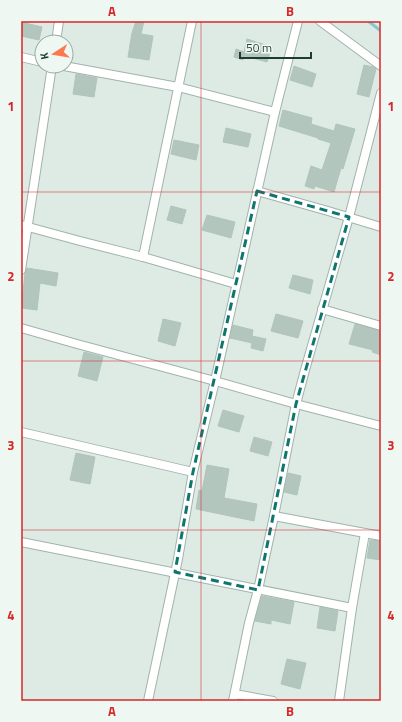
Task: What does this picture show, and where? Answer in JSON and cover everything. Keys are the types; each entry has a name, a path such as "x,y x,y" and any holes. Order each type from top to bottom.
{"street":[{"path":"57,34 59,21"},
{"path":"143,257 192,21"},
{"path":"148,701 175,572 193,472 215,381 275,112 298,21"},
{"path":"320,21 381,66"},
{"path":"21,57 34,60"},
{"path":"74,68 178,87 275,112"},
{"path":"21,270 24,226 51,74"},
{"path":"273,701 234,698 249,624 274,516 296,404 349,217 381,93"},
{"path":"257,191 381,227"},
{"path":"24,226 143,257 236,284"},
{"path":"322,309 381,326"},
{"path":"21,328 381,426"},
{"path":"21,432 193,472"},
{"path":"274,516 381,536"},
{"path":"339,701 352,608 365,533"},
{"path":"21,542 352,608"}],"highlighted area":[{"path":"257,191 349,217 296,404 258,590 175,572 193,472"}],"building":[{"path":"136,21 144,21 141,34 153,36 149,60 128,57 132,33"},
{"path":"21,22 42,27 40,34 34,34 34,39 21,36"},
{"path":"247,39 272,47 267,62 245,56 243,60 234,57 236,49 244,52"},
{"path":"364,65 376,69 369,97 357,94"},
{"path":"294,66 316,74 312,87 290,80"},
{"path":"76,74 97,78 94,97 73,94"},
{"path":"283,110 312,118 311,124 334,131 336,124 355,129 343,169 341,168 334,192 315,186 314,189 305,186 311,166 322,170 331,143 279,126"},
{"path":"226,128 251,134 248,147 223,142"},
{"path":"174,140 199,145 196,160 171,154"},
{"path":"171,206 186,210 182,224 167,220"},
{"path":"207,215 235,222 231,238 202,230"},
{"path":"27,268 58,273 56,286 40,283 37,310 21,308 24,274"},
{"path":"293,275 313,280 310,294 289,288"},
{"path":"276,314 303,321 298,338 271,331"},
{"path":"163,319 181,323 175,346 158,341"},
{"path":"355,324 381,331 381,355 372,352 373,350 349,344"},
{"path":"233,325 253,330 252,336 266,339 263,351 251,348 252,343 230,338"},
{"path":"84,352 103,357 97,381 78,376"},
{"path":"223,410 244,416 239,432 218,426"},
{"path":"254,437 272,442 268,456 250,451"},
{"path":"76,453 95,457 90,484 70,480"},
{"path":"207,465 229,469 224,498 257,504 254,521 196,509 199,490 202,491"},
{"path":"288,473 301,476 297,495 284,492"},
{"path":"370,540 381,541 381,560 367,558"},
{"path":"262,596 294,602 290,624 271,620 271,624 255,621"},
{"path":"320,607 338,611 335,631 317,628"},
{"path":"287,659 306,663 300,689 281,684"}],"waterway":[{"path":"368,21 381,31"}]}
